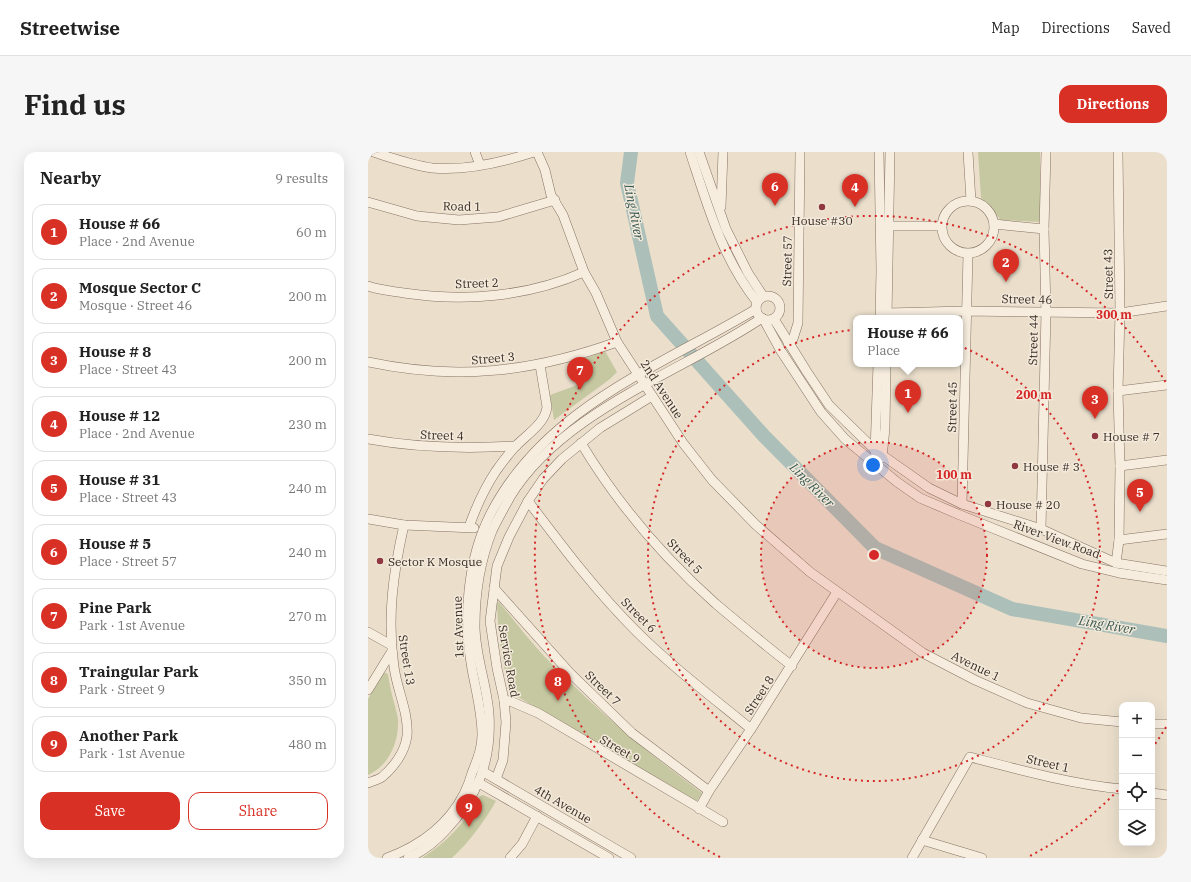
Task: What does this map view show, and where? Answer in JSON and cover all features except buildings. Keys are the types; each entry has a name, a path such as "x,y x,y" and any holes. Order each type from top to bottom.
{"street":[{"path":"373,152 403,162 432,168 489,164 534,152"},
{"path":"475,152 480,165"},
{"name":"2nd Avenue","path":"537,152 545,170 551,195 563,215 584,272 596,293 618,342 683,443 712,480 756,525 810,572 837,592"},
{"path":"690,152 720,241 756,305"},
{"path":"699,152 726,229 748,273 756,305 756,314 760,321 774,319 780,311 779,301 771,295 756,305"},
{"path":"720,213 723,152"},
{"name":"Street 57","path":"788,343 793,339 797,331 798,323 800,152"},
{"path":"879,152 884,226 884,315"},
{"path":"884,226 890,152"},
{"path":"968,152 971,201"},
{"name":"Street 44","path":"1041,529 1046,312 1044,229 1046,152"},
{"name":"Street 43","path":"1116,563 1119,540 1120,466 1118,391 1120,313 1118,152"},
{"name":"Road 1","path":"368,202 417,216 459,220 498,217 555,200"},
{"path":"963,201 971,201 980,204 987,209 992,216 994,233 988,244 977,252 968,254 960,253 952,249 946,242 942,234 941,226 943,217 954,204 963,201"},
{"path":"994,224 1044,229"},
{"path":"884,226 941,226"},
{"name":"Street 45","path":"962,504 968,254"},
{"name":"Street 2","path":"368,286 421,295 475,297 520,293 572,278 584,272"},
{"name":"1st Avenue","path":"387,858 421,842 437,829 453,812 465,793 480,755 482,736 481,711 472,668 468,616 470,584 476,552 483,530 490,514 506,486 541,444 578,413 638,374 665,360 756,305"},
{"name":"Street 46","path":"900,315 966,311 1120,313 1167,306"},
{"path":"774,319 788,343 830,405 879,452 929,488 962,504 1041,529 1116,563 1167,571"},
{"name":"1st Avenue","path":"408,858 418,854 438,839 465,808 479,783 488,746 489,714 484,682 477,655 475,628 476,598 480,569 492,531 511,495 530,470 554,445 612,404 760,321"},
{"name":"River View Road","path":"760,321 821,412 845,439 881,469 920,498 1082,564 1119,573 1167,580"},
{"name":"Street 3","path":"368,362 393,367 435,372 474,372 540,365 586,353 618,342"},
{"path":"469,527 474,512 496,472 516,446 543,420 547,407 540,365"},
{"path":"878,367 879,452 881,469"},
{"path":"873,462 879,452 885,428 886,367"},
{"path":"1118,391 1167,385"},
{"name":"Service Road","path":"496,779 503,760 505,741 504,700 497,668 490,621 497,566 509,537 528,501 543,479 562,459 600,428 652,396"},
{"name":"Street 4","path":"368,439 398,444 452,448 516,446"},
{"name":"Street 5","path":"581,443 597,470 666,554 716,603 792,666"},
{"path":"1120,466 1167,460"},
{"name":"Street 6","path":"528,501 571,558 635,630 668,660 751,729"},
{"path":"368,519 404,525 469,527 483,530"},
{"name":"Street 13","path":"368,783 381,777 393,766 403,751 407,736 406,720 394,669 390,631 391,594 394,570 404,525"},
{"path":"1119,540 1167,534"},
{"name":"Street 7","path":"494,588 570,672 632,733 709,791"},
{"name":"Street 8","path":"699,809 709,791 792,666 837,592"},
{"name":"Avenue 1","path":"837,592 923,652 975,680 1027,703 1081,718 1119,722"},
{"path":"368,632 392,648 368,690"},
{"name":"Street 9","path":"504,700 510,701 538,714 723,822"},
{"path":"1155,724 1167,724"},
{"name":"Street 1","path":"922,840 970,757 1057,778 1119,790"},
{"name":"4th Avenue","path":"482,771 631,858"},
{"name":"4th Avenue","path":"479,783 537,816 596,855 609,858"},
{"path":"1155,793 1167,794"},
{"path":"510,858 522,844 537,816"},
{"path":"912,858 922,840 982,858"}],"green space":[{"path":"978,152 1040,152 1040,222 1001,220 981,198"},
{"path":"605,351 617,372 610,379 554,420 550,395 580,384 570,364"},
{"path":"499,602 538,650 600,711 640,745 702,793 697,801 511,693 499,638 497,603"},
{"path":"385,673 388,675 398,718 396,740 394,747 386,761 381,767 368,775 368,699 382,674"},
{"path":"483,795 496,801 487,816 459,852 452,858 422,858 440,845 455,831 469,814 480,796"}],"waterway":[{"name":"Ling River","path":"631,152 627,183 657,316 764,436 875,548 1012,609 1167,636"}],"place":[{"name":"House # 5","path":"775,206"},
{"name":"House #30","path":"822,207"},
{"name":"House # 12","path":"855,207"},
{"name":"Mosque Sector C","path":"1006,282"},
{"name":"Pine Park","path":"580,390"},
{"name":"House # 66","path":"908,413"},
{"name":"House # 8","path":"1095,419"},
{"name":"House # 7","path":"1095,436"},
{"name":"House # 3","path":"1015,466"},
{"name":"House # 20","path":"988,504"},
{"name":"House # 31","path":"1140,512"},
{"name":"Sector K Mosque","path":"380,561"},
{"name":"Traingular Park","path":"558,701"},
{"name":"Another Park","path":"469,827"}]}
